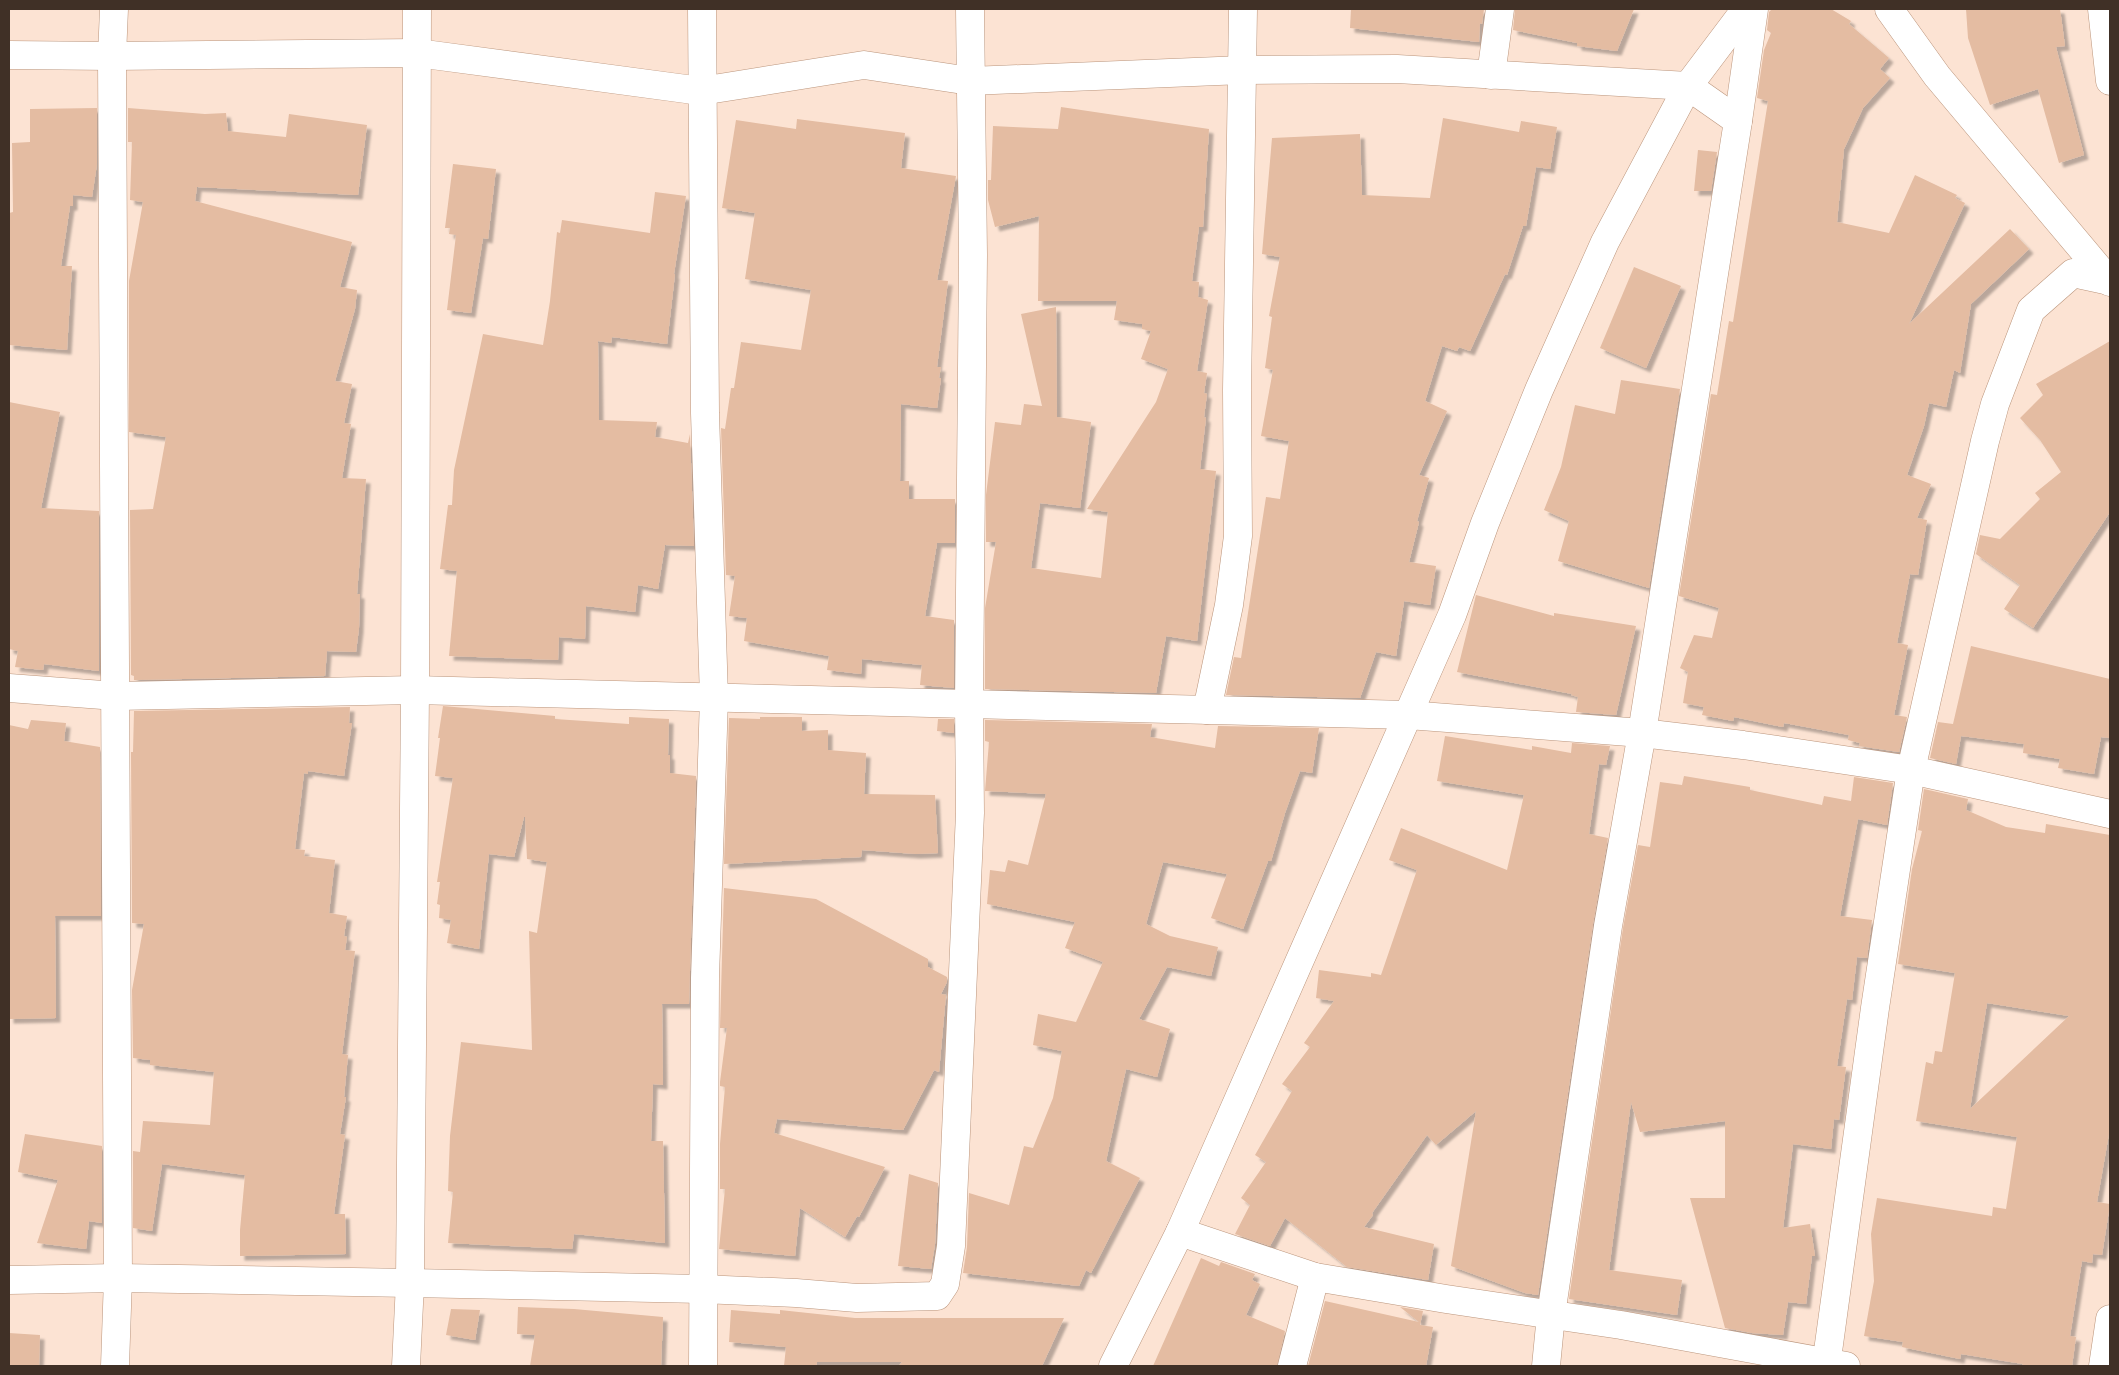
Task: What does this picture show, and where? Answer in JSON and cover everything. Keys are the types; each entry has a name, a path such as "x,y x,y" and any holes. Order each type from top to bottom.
{"street":[{"path":"114,9 112,56 118,1278 115,1366"},
{"path":"406,1366 410,1283 415,690 417,9"},
{"path":"702,9 701,91 705,413 714,698 705,978 703,1366"},
{"path":"9,1280 118,1278 410,1283 702,1289 857,1298 937,1296 945,1284 951,1246 970,813 969,704 973,265 970,9"},
{"path":"1206,710 1229,606 1238,536 1237,390 1243,9"},
{"path":"1491,75 1500,9"},
{"path":"1113,1366 1180,1232 1452,615 1485,524 1604,242 1688,86 1746,9"},
{"path":"1546,1366 1551,1315 1608,926 1642,733 1754,9"},
{"path":"1889,9 1937,76 2110,281"},
{"path":"2102,9 2110,81"},
{"path":"9,55 112,56 417,53 701,91 864,65 970,81 1243,70 1397,69 1688,86 1738,122"},
{"path":"1180,1232 1315,1277 1621,1325 1833,1365 1875,1008 1911,770 1985,441 1995,404 2031,310 2073,273 2110,281"},
{"path":"9,688 116,696 415,690 1408,715 1642,733 1743,745 1911,770 2110,814"},
{"path":"1292,1366 1315,1277"},
{"path":"2103,1366 2110,1319"}],"building":[{"path":"1351,9 1484,9 1482,24 1480,23 1479,42 1350,28"},
{"path":"1515,9 1634,9 1617,51 1577,46 1577,43 1513,30"},
{"path":"1772,9 1831,9 1851,21 1849,24 1889,58 1880,69 1890,78 1863,108 1844,149 1837,222 1889,233 1915,175 1957,195 1955,198 1965,203 1909,324 2010,229 2029,249 1971,304 1960,373 1954,370 1946,407 1929,403 1924,426 1907,475 1931,484 1917,518 1927,520 1918,575 1910,574 1897,643 1908,645 1894,715 1907,717 1899,752 1859,746 1860,743 1848,740 1849,735 1784,723 1783,727 1734,717 1733,721 1702,715 1704,707 1683,703 1688,672 1680,668 1694,635 1712,638 1719,608 1679,596 1711,394 1717,395 1729,321 1733,322 1768,101 1757,98 1764,50 1771,33 1767,30 1769,12"},
{"path":"1966,9 2060,9 2065,46 2056,47 2084,155 2059,163 2038,89 1990,105 1968,38"},
{"path":"1061,107 1209,129 1203,227 1199,227 1192,281 1199,282 1198,297 1208,300 1197,371 1207,373 1204,393 1207,394 1204,417 1206,418 1200,469 1216,471 1197,641 1166,636 1156,693 985,689 985,608 996,542 986,542 986,495 995,422 1021,425 1024,404 1042,406 1021,314 1056,307 1057,417 1091,422 1080,508 1040,503 1031,568 1101,578 1108,512 1087,509 1156,402 1168,369 1141,359 1151,331 1142,329 1142,324 1114,320 1117,301 1038,301 1039,216 995,227 988,200 988,180 991,180 993,126 1058,129"},
{"path":"97,108 97,164 92,197 73,195 73,206 70,206 61,266 72,266 67,350 9,345 9,213 13,212 12,143 30,142 30,109"},
{"path":"128,108 205,114 226,113 228,131 286,137 289,114 367,125 358,195 197,187 195,201 352,242 340,287 357,290 355,309 335,381 352,384 344,423 351,424 342,478 366,479 357,594 360,594 359,628 356,652 327,651 325,676 134,680 134,676 131,675 130,510 153,509 166,437 129,432 129,281 143,202 130,200 132,142 128,142"},
{"path":"1443,118 1519,132 1521,121 1557,127 1550,169 1536,167 1526,226 1523,226 1507,275 1505,274 1470,351 1459,347 1457,351 1442,346 1425,401 1447,411 1419,475 1429,478 1417,521 1419,522 1409,562 1436,566 1430,605 1404,601 1396,656 1376,652 1360,698 1226,695 1234,657 1241,658 1266,497 1280,499 1289,441 1261,436 1273,370 1265,368 1272,317 1269,316 1280,257 1262,254 1272,138 1360,134 1362,195 1430,198"},
{"path":"797,119 905,133 901,168 956,176 937,280 948,281 937,367 941,367 939,378 941,378 937,408 901,404 900,481 909,481 909,499 955,499 955,543 937,543 925,616 954,620 954,688 920,685 922,665 862,659 861,674 827,670 829,656 744,641 747,618 729,616 735,576 726,575 721,428 725,429 731,388 734,388 741,342 801,350 811,290 745,279 755,213 722,208 736,120 796,129"},
{"path":"1698,150 1717,152 1711,191 1694,191"},
{"path":"453,164 496,169 488,239 483,238 471,313 447,310 456,235 449,234 450,228 445,228"},
{"path":"655,192 686,196 674,274 667,344 612,337 611,343 598,341 599,420 657,422 655,437 688,443 690,434 694,546 665,545 658,589 638,585 635,612 586,606 585,639 559,637 558,660 449,656 457,571 440,569 448,505 452,505 454,470 483,334 543,345 550,301 557,232 560,233 562,220 650,233"},
{"path":"1634,267 1681,286 1646,368 1600,348"},
{"path":"2110,341 2110,512 2033,628 2004,609 2020,585 1976,554 1980,535 2000,539 2040,499 2035,493 2061,472 2040,440 2020,418 2043,395 2036,384"},
{"path":"1621,380 1680,389 1649,588 1558,561 1569,521 1544,510 1561,467 1575,405 1615,414"},
{"path":"9,402 60,412 41,508 99,511 99,671 44,664 43,670 15,667 18,651 9,649"},
{"path":"1476,595 1554,616 1554,613 1636,626 1616,715 1576,712 1578,697 1572,694 1457,672"},
{"path":"1971,646 2110,679 2110,738 2101,737 2094,774 2058,768 2060,759 2023,753 2024,744 1961,736 1956,764 1930,758 1938,722 1953,724"},
{"path":"443,706 555,716 555,719 629,724 629,717 669,719 668,755 670,755 670,773 696,776 689,1004 662,1004 663,1085 653,1084 651,1141 663,1141 665,1243 574,1234 572,1249 448,1243 453,1192 448,1191 450,1136 461,1042 532,1050 529,931 537,933 547,862 527,859 524,817 514,857 489,854 479,949 447,943 451,920 439,918 440,905 437,904 440,882 437,882 453,778 435,776"},
{"path":"350,707 349,723 352,723 344,776 308,771 308,774 304,773 295,849 305,850 304,856 335,860 329,913 347,916 344,936 347,937 345,950 355,951 342,1054 348,1055 344,1097 346,1097 340,1134 345,1135 334,1214 345,1214 346,1254 240,1256 240,1230 245,1175 162,1164 152,1231 133,1228 133,1151 140,1152 143,1121 210,1125 214,1072 150,1065 150,1060 133,1058 132,990 144,924 132,923 131,752 133,752 134,711"},
{"path":"760,717 802,717 802,731 828,730 828,750 866,753 864,794 935,795 938,853 916,854 862,850 861,857 724,864 729,718 760,719"},
{"path":"938,719 954,719 954,733 937,731"},
{"path":"31,720 66,723 64,741 100,747 101,916 55,916 56,1018 9,1019 9,725 28,729"},
{"path":"985,720 1152,724 1150,737 1215,748 1218,726 1319,728 1312,773 1300,771 1271,861 1268,861 1243,929 1211,918 1227,874 1163,862 1146,924 1170,936 1218,947 1211,976 1167,967 1139,1019 1170,1029 1157,1077 1126,1069 1106,1161 1140,1178 1091,1273 1086,1270 1079,1286 963,1273 967,1247 969,1193 1009,1205 1024,1146 1033,1148 1053,1098 1062,1051 1033,1045 1038,1014 1076,1022 1103,962 1065,948 1075,922 987,904 990,870 1005,872 1008,860 1028,865 1046,794 985,791 989,742 985,741"},
{"path":"1445,736 1532,750 1532,746 1571,753 1572,743 1610,746 1606,765 1599,764 1589,834 1608,838 1593,924 1538,1295 1525,1293 1451,1266 1476,1111 1436,1145 1427,1135 1364,1227 1434,1244 1428,1280 1347,1267 1285,1218 1270,1246 1235,1234 1250,1205 1241,1198 1266,1162 1255,1155 1292,1091 1282,1084 1310,1047 1304,1043 1334,1001 1316,998 1319,970 1371,977 1371,973 1381,975 1417,870 1389,860 1401,828 1507,870 1524,795 1437,781"},
{"path":"1684,776 1750,787 1750,790 1822,805 1824,796 1851,801 1854,777 1893,783 1887,825 1858,819 1840,916 1872,920 1867,958 1857,957 1852,1000 1847,999 1837,1066 1846,1067 1839,1120 1834,1119 1831,1149 1793,1144 1783,1228 1810,1224 1815,1256 1812,1256 1806,1304 1788,1302 1783,1335 1752,1333 1725,1328 1690,1198 1725,1198 1725,1121 1640,1132 1631,1102 1609,1270 1682,1280 1677,1315 1569,1299 1623,928 1638,845 1650,847 1660,782 1682,785"},
{"path":"1924,789 1968,799 1966,810 2006,827 2045,833 2046,824 2110,835 2110,1128 2097,1202 2110,1204 2102,1255 2093,1254 2092,1263 2082,1261 2070,1336 2076,1337 2072,1366 2022,1366 2023,1364 1961,1354 1960,1359 1902,1347 1903,1342 1864,1336 1874,1281 1871,1234 1877,1198 1992,1216 1993,1207 2006,1209 2017,1137 1916,1121 1926,1062 1933,1064 1935,1051 1942,1052 1955,973 1898,964 1912,869 1922,831 1918,830","holes":["1987,1003 2069,1016 1970,1109"]},
{"path":"724,888 816,899 928,959 928,967 947,977 947,982 941,994 946,995 939,1072 934,1070 903,1130 777,1119 774,1133 885,1167 859,1217 857,1216 845,1237 800,1208 795,1256 719,1249 725,1189 720,1189 720,1144 725,1087 720,1086 720,1082 727,1028 720,1028"},
{"path":"25,1134 102,1146 102,1223 89,1221 86,1249 37,1243 58,1180 18,1172"},
{"path":"909,1174 938,1183 935,1244 931,1269 898,1266"},
{"path":"1201,1258 1219,1266 1221,1262 1255,1274 1252,1280 1260,1284 1246,1315 1285,1331 1277,1366 1153,1366"},
{"path":"1325,1301 1419,1322 1400,1307 1423,1311 1420,1325 1433,1327 1426,1366 1308,1366"},
{"path":"518,1307 574,1309 663,1317 661,1366 530,1366 535,1335 517,1334"},
{"path":"451,1309 480,1310 475,1340 446,1335"},
{"path":"731,1310 780,1314 780,1310 855,1318 1064,1318 1042,1366 899,1366 902,1362 817,1362 816,1366 784,1366 786,1347 729,1342"},
{"path":"9,1333 40,1335 39,1366 9,1366"}]}
